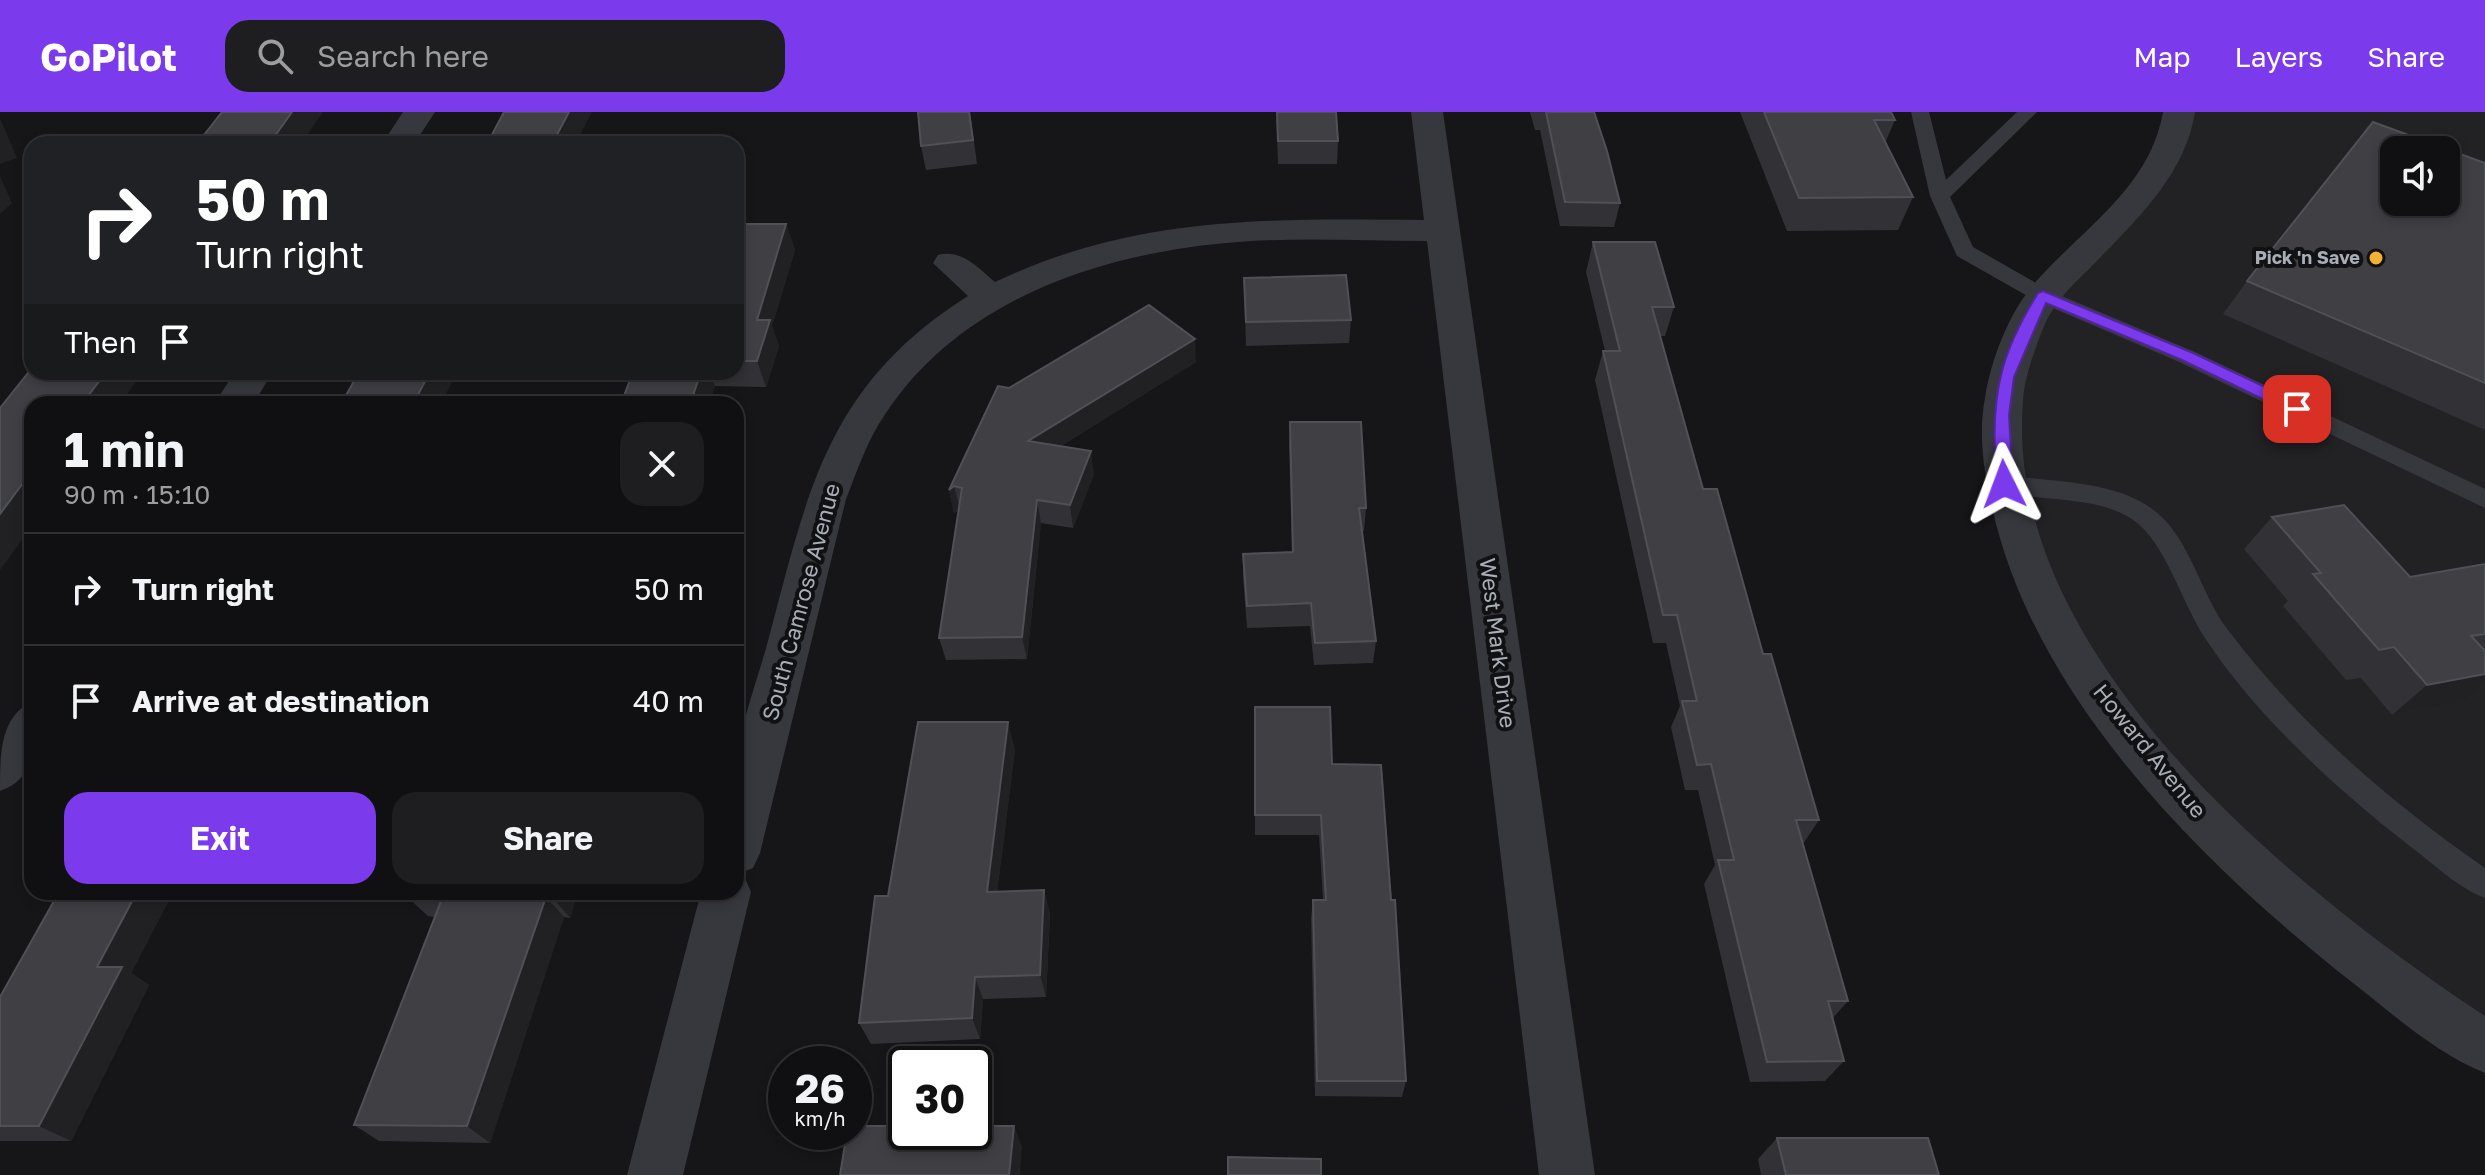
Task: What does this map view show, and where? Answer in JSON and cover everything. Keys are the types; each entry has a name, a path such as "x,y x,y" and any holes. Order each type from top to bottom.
{"street":[{"path":"403,136 419,112"},
{"name":"West Mark Drive","path":"1427,112 1567,1175"},
{"name":"Howard Avenue","path":"2179,112 2169,154 2148,184 2043,296 2006,377 2001,415 2004,484 2026,558 2062,632 2114,714 2231,847 2314,921 2485,1047"},
{"name":"South Camrose Avenue","path":"744,822 826,499 841,457 876,397 917,350 954,321 1029,278 1094,253 1155,240 1239,231 1444,231"},
{"path":"950,263 993,298"},
{"path":"0,771 24,734"},
{"path":"655,1175 724,900"}],"lane":[{"path":"1920,112 1940,196 1964,251 2043,296 2187,357 2485,499"},
{"path":"1940,196 2028,112"},
{"path":"2004,484 2115,501 2144,514 2161,537 2216,635 2320,752 2448,860 2485,885"}],"shaded area":[{"path":"2179,112 2485,112 2485,1046 2314,921 2062,632 2001,415 2072,266 2148,184"}],"building":[{"path":"222,112 292,112 275,136 203,136"},
{"path":"504,112 569,112 556,136 491,136"},
{"path":"918,112 969,112 973,140 921,146"},
{"path":"1277,112 1336,112 1338,141 1278,141"},
{"path":"1546,112 1594,112 1620,203 1565,202"},
{"path":"1764,112 1891,112 1895,120 1874,120 1913,197 1799,198"},
{"name":"Pick 'n Save","path":"2373,122 2411,136 2380,136 2380,216 2460,216 2460,154 2485,163 2485,383 2247,281"},
{"path":"744,224 786,224 757,320 770,320 757,361 744,361"},
{"path":"1593,242 1655,242 1674,307 1652,307 1703,489 1717,489 1763,654 1771,654 1819,820 1796,820 1848,1001 1828,1001 1844,1061 1767,1062 1718,860 1734,860 1711,764 1697,765 1682,701 1697,701 1677,615 1663,615 1603,351 1620,351"},
{"path":"1346,275 1351,320 1246,322 1244,278"},
{"path":"1149,305 1195,339 1028,441 1091,451 1070,505 1037,500 1022,637 939,638 962,488 954,486 949,490 998,386 1009,388"},
{"path":"24,378 100,380 88,396 24,396 24,482 0,514 0,408"},
{"path":"355,380 426,380 417,396 346,396"},
{"path":"630,380 698,380 693,396 624,396"},
{"path":"1290,422 1361,422 1366,508 1359,508 1376,641 1315,643 1311,603 1247,606 1243,554 1293,552"},
{"path":"2344,505 2410,577 2485,564 2485,634 2471,636 2485,651 2485,674 2427,685 2394,647 2379,650 2313,574 2321,573 2272,517"},
{"path":"1255,707 1330,707 1332,764 1381,765 1391,900 1395,900 1406,1081 1317,1081 1313,900 1326,900 1321,815 1255,815"},
{"path":"918,722 1008,722 987,892 1044,890 1040,975 975,977 972,1018 859,1023 875,896 888,896"},
{"path":"55,900 133,900 97,967 122,967 39,1126 0,1126 0,997"},
{"path":"441,900 545,900 467,1126 354,1125"},
{"path":"872,1126 888,1126 888,1150 992,1150 992,1126 1014,1126 1009,1175 840,1175 844,1150 872,1150"},
{"path":"1777,1138 1928,1138 1939,1175 1786,1175"},
{"path":"1228,1157 1321,1159 1321,1175 1228,1175"}],"place":[{"name":"Pick 'n Save","path":"2376,258"}],"route":[{"path":"2004,484 2001,415 2006,377 2043,296 2187,357 2297,409"}]}
